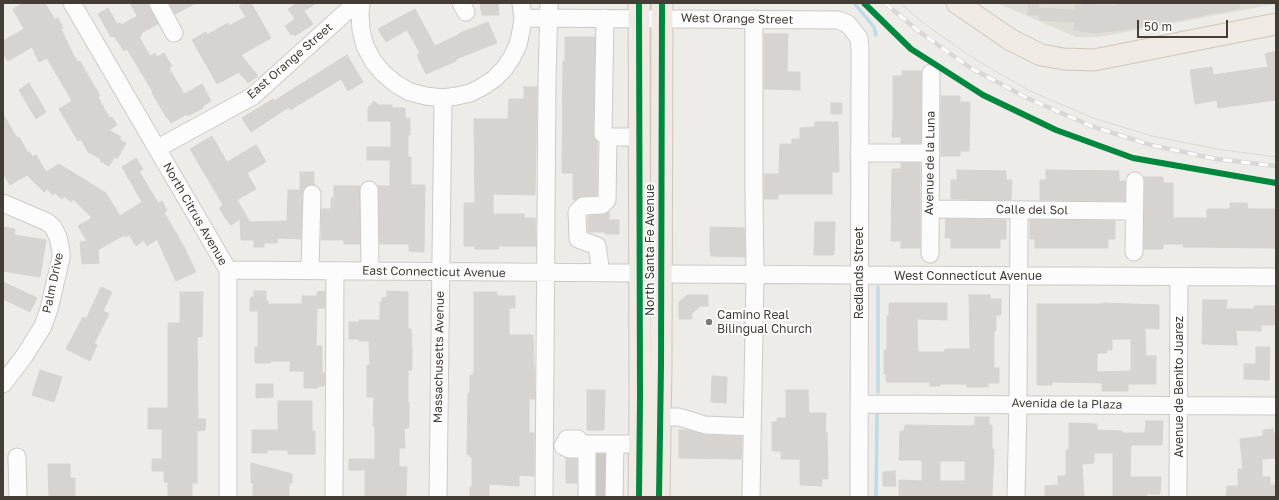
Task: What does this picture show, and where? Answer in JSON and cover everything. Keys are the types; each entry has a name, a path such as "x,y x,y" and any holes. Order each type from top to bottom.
{"main road":[{"path":"957,3 1011,40 1041,55 1064,59 1094,60 1276,24"},
{"name":"North Santa Fe Avenue","path":"639,10 639,497"},
{"name":"North Santa Fe Avenue","path":"659,497 662,10"}],"street":[{"name":"North Citrus Avenue","path":"72,3 228,270 228,497"},
{"path":"158,3 174,32"},
{"name":"East Orange Street","path":"158,148 253,96 356,3"},
{"path":"361,3 361,30 365,46 383,74 410,92 442,98 470,93 494,79 504,69 518,45 521,31 522,10"},
{"name":"West Orange Street","path":"522,10 549,10 605,18 639,10 662,10 754,19 838,20 848,24 859,38 860,50"},
{"path":"544,497 547,273 547,80 549,10"},
{"path":"605,18 603,134 608,137 639,137"},
{"path":"751,497 755,274 754,19"},
{"name":"Redlands Street","path":"859,497 860,50"},
{"name":"Avenue de la Luna","path":"930,254 931,73"},
{"name":"Massachusetts Avenue","path":"438,497 442,98"},
{"path":"601,273 597,246 578,239 577,212 583,206 602,205 607,200 608,137"},
{"path":"860,153 931,153"},
{"path":"1134,252 1135,181"},
{"path":"369,190 370,271"},
{"path":"310,270 312,194"},
{"name":"Palm Drive","path":"3,203 47,222 58,237 61,258 43,326 25,355 3,384"},
{"name":"Calle del Sol","path":"930,209 1134,211"},
{"path":"1016,497 1019,210"},
{"name":"East Connecticut Avenue","path":"228,270 640,273"},
{"path":"334,497 335,271"},
{"name":"West Connecticut Avenue","path":"661,274 1276,277"},
{"name":"Avenue de Benito Juarez","path":"1178,497 1179,276"},
{"name":"Avenida de la Plaza","path":"859,404 1276,406"},
{"path":"660,417 679,417 705,425 752,427"},
{"path":"545,446 563,446 569,449 578,449 584,444 639,444"},
{"path":"584,444 601,480"},
{"path":"601,480 615,444"},
{"path":"17,457 18,497"}],"shaded area":[{"path":"997,3 1276,4 1099,37 1076,37"}],"building":[{"path":"24,3 45,3 55,20 58,18 63,28 61,29 74,56 78,62 80,61 100,96 98,97 105,110 117,125 109,130 121,137 119,139 126,143 117,159 115,156 109,166 100,161 101,159 88,152 81,139 78,141 59,109 72,101 47,58 39,62 32,47 8,61 3,53 3,41 24,29 13,9"},
{"path":"130,3 147,3 158,24 141,33 142,35 139,37 150,56 155,53 157,57 164,53 172,66 169,68 184,94 202,84 211,101 202,107 203,108 188,116 187,114 171,123 167,118 127,49 124,51 114,36 111,37 98,14 108,8 117,24 120,23 121,25 137,16"},
{"path":"169,3 196,3 175,14"},
{"path":"245,3 251,3 271,38 241,55 258,76 248,83 239,72 217,84 192,40 206,32 207,35 228,23 229,26 246,17 239,6"},
{"path":"297,3 316,3 304,11 313,24 295,36 293,34 291,35 285,26 295,19 288,9"},
{"path":"480,3 498,3 499,15 482,15"},
{"path":"1117,3 1239,3 1240,8 1142,27 1096,33 1074,30 1075,22 1039,20 1040,8 1075,10 1076,5 1082,6 1082,4 1117,6"},
{"path":"1028,4 1039,4 1038,15 1028,15"},
{"path":"415,9 435,46 458,34 488,22 497,43 456,59 456,61 426,74 417,55 420,53 407,30 386,42 378,29"},
{"path":"764,34 788,34 787,72 800,72 800,90 764,89"},
{"path":"565,37 595,37 593,134 597,142 597,195 582,196 574,200 573,173 562,173 563,61 565,61"},
{"path":"1276,51 1276,100 1218,108 1217,100 1195,104 1190,70 1212,67 1213,75 1268,67 1265,54"},
{"path":"347,55 363,82 348,91 341,79 290,110 289,107 251,132 242,118 273,99 274,101"},
{"path":"902,71 921,71 921,143 901,143 901,137 892,137 893,76 902,76"},
{"path":"29,83 46,112 36,119 19,90"},
{"path":"524,87 537,87 535,195 493,194 493,214 524,214 524,218 535,218 536,246 499,246 499,249 475,249 475,246 464,246 464,203 475,203 474,119 508,119 509,99 524,99"},
{"path":"941,96 960,96 960,102 970,102 969,151 960,151 960,156 941,156"},
{"path":"374,101 378,105 392,105 392,108 405,108 405,118 410,118 408,157 411,157 411,185 425,185 424,252 409,251 409,244 380,244 378,186 390,186 390,160 367,160 367,147 391,147 391,121 368,121 368,108"},
{"path":"831,103 842,103 842,114 831,114"},
{"path":"3,114 28,153 30,152 32,157 36,155 46,172 59,164 106,193 120,216 142,202 122,167 136,158 143,169 139,171 158,203 162,201 167,211 164,212 196,272 176,281 157,239 147,246 144,240 136,246 129,235 125,237 124,235 98,250 99,263 82,264 80,242 87,241 78,226 92,218 73,199 71,202 64,196 62,199 55,193 53,195 47,189 44,192 27,175 10,185 3,173"},
{"path":"815,122 838,122 839,172 832,172 832,194 778,194 778,199 764,199 764,174 779,174 780,144 792,144 792,139 800,139 800,128 815,127"},
{"path":"212,136 227,162 256,145 266,162 247,173 256,189 237,200 250,222 287,221 288,190 303,190 301,239 277,238 277,243 264,243 264,247 254,247 254,240 241,240 240,219 231,225 226,219 220,209 223,205 190,149"},
{"path":"901,163 920,163 920,248 901,248 901,241 891,241 892,169 901,169"},
{"path":"957,170 1006,171 1006,180 1012,180 1011,200 951,199 951,180 957,180"},
{"path":"1046,170 1119,171 1119,181 1125,181 1125,201 1040,200 1040,180 1046,180"},
{"path":"300,172 314,172 314,185 308,185 304,189 300,189"},
{"path":"1144,177 1163,177 1163,183 1173,183 1173,218 1207,218 1207,209 1230,209 1230,203 1247,203 1248,209 1276,209 1276,248 1183,247 1183,244 1163,244 1163,249 1144,249"},
{"path":"334,186 360,186 360,244 344,244 344,240 321,240 322,209 331,209 331,198 334,198"},
{"path":"609,212 609,220 619,220 619,234 588,232 588,216 603,215"},
{"path":"946,219 1006,220 1006,239 1000,239 1000,248 951,248 951,238 945,238"},
{"path":"1030,220 1115,221 1115,239 1108,239 1108,248 1035,248 1035,239 1030,239"},
{"path":"815,222 835,222 834,255 814,255"},
{"path":"3,227 15,229 14,235 46,240 40,277 3,271"},
{"path":"711,227 744,228 745,257 711,256"},
{"path":"3,282 37,298 30,312 3,299"},
{"path":"101,287 112,292 103,311 109,314 94,344 97,345 90,361 66,349 83,317 86,319"},
{"path":"254,291 266,291 266,301 268,301 268,304 302,304 302,296 317,296 317,292 325,291 325,308 317,308 316,346 322,346 322,373 325,373 324,386 318,386 318,388 304,388 304,371 290,371 290,361 255,363 255,347 258,347 258,311 250,311 250,299 251,297 254,297"},
{"path":"387,291 408,292 408,329 411,329 412,350 412,370 408,370 409,428 404,428 405,448 399,448 399,467 407,467 406,497 365,497 365,470 349,470 349,459 375,459 375,426 373,426 374,397 367,397 367,365 370,365 369,341 349,339 349,322 359,322 359,320 380,320 380,302 382,302 382,298 387,297"},
{"path":"180,292 203,292 202,337 197,337 198,419 206,419 205,430 197,431 197,483 192,483 192,497 168,497 168,482 164,482 164,471 152,471 152,459 162,459 162,429 148,429 148,408 168,408 168,323 180,323"},
{"path":"474,292 497,292 497,296 515,296 515,308 509,308 509,335 533,335 535,399 529,399 529,433 534,433 534,476 519,475 519,486 489,484 489,497 470,497 470,487 472,487 472,457 467,454 468,393 470,393 470,375 473,375 474,370"},
{"path":"687,295 708,295 708,306 701,306 692,313 692,319 679,319 679,302"},
{"path":"969,295 990,295 990,299 1001,299 1001,315 996,315 996,331 994,331 994,368 999,368 999,383 988,383 988,387 967,387 967,384 940,384 940,386 930,386 930,382 886,382 886,374 884,374 884,350 887,350 887,316 889,316 889,303 947,303 947,320 917,319 918,352 944,352 945,349 970,349"},
{"path":"1203,300 1227,300 1226,309 1254,309 1254,306 1276,306 1276,325 1261,325 1261,331 1236,330 1237,345 1202,344"},
{"path":"1037,304 1159,305 1159,329 1145,328 1146,356 1156,356 1156,384 1128,384 1128,391 1102,391 1102,383 1052,382 1052,385 1037,385","holes":["1112,339 1131,339 1131,371 1097,372 1097,353 1107,353 1107,350 1112,350"]},
{"path":"1256,347 1270,347 1269,380 1244,379 1244,364 1256,364"},
{"path":"40,370 62,377 54,402 32,395"},
{"path":"712,376 727,377 726,403 711,402"},
{"path":"256,384 273,384 273,397 256,398"},
{"path":"587,390 605,390 604,430 587,430"},
{"path":"786,390 808,390 809,413 826,413 825,432 827,432 828,479 822,479 822,486 800,485 800,459 781,459 781,451 772,451 772,422 777,422 777,418 786,418"},
{"path":"278,401 312,401 312,431 315,431 315,454 288,454 288,450 267,450 267,453 252,453 252,430 278,430"},
{"path":"975,417 989,417 989,425 992,425 992,449 994,449 992,497 899,497 899,480 922,481 922,460 899,460 900,431 904,431 905,425 975,425","holes":["940,461 965,461 965,481 940,481"]},
{"path":"1146,421 1163,421 1162,445 1131,445 1130,477 1161,477 1160,494 1147,494 1147,497 1113,497 1113,453 1094,453 1094,463 1082,464 1084,497 1045,497 1045,486 1058,485 1058,476 1066,476 1066,450 1069,450 1069,423 1097,424 1097,430 1122,431 1122,433 1145,433"},
{"path":"1273,429 1273,433 1276,433 1275,458 1262,459 1262,477 1270,477 1270,485 1276,485 1276,497 1226,497 1227,486 1238,486 1238,469 1243,469 1240,439 1263,436 1263,430"},
{"path":"679,430 688,430 705,435 742,437 741,459 679,458"},
{"path":"566,458 577,459 577,483 566,483"},
{"path":"597,458 605,458 604,497 597,497"},
{"path":"251,463 292,474 292,483 289,483 289,497 253,497"},
{"path":"48,464 70,464 70,478 75,478 75,497 49,497"},
{"path":"895,471 896,486 883,486 883,472"}],"waterway":[{"path":"854,3 874,27 876,35"},
{"path":"878,287 878,392"},
{"path":"876,497 877,415"}],"tunnel":[{"path":"594,462 610,462"},
{"path":"594,476 610,476"},
{"path":"594,492 610,492"}],"tram line":[{"path":"900,3 922,22 973,58 1030,91 1093,118 1152,136 1217,149 1276,157"}],"railway":[{"path":"885,3 917,30 969,67 1027,98 1091,126 1151,145 1216,159 1276,166"}],"cycle path":[{"path":"639,3 639,497"},
{"path":"659,497 662,3"},
{"path":"864,3 911,49 983,95 1056,130 1133,158 1276,183"}],"place":[{"name":"Camino Real Bilingual Church","path":"709,322"}]}
